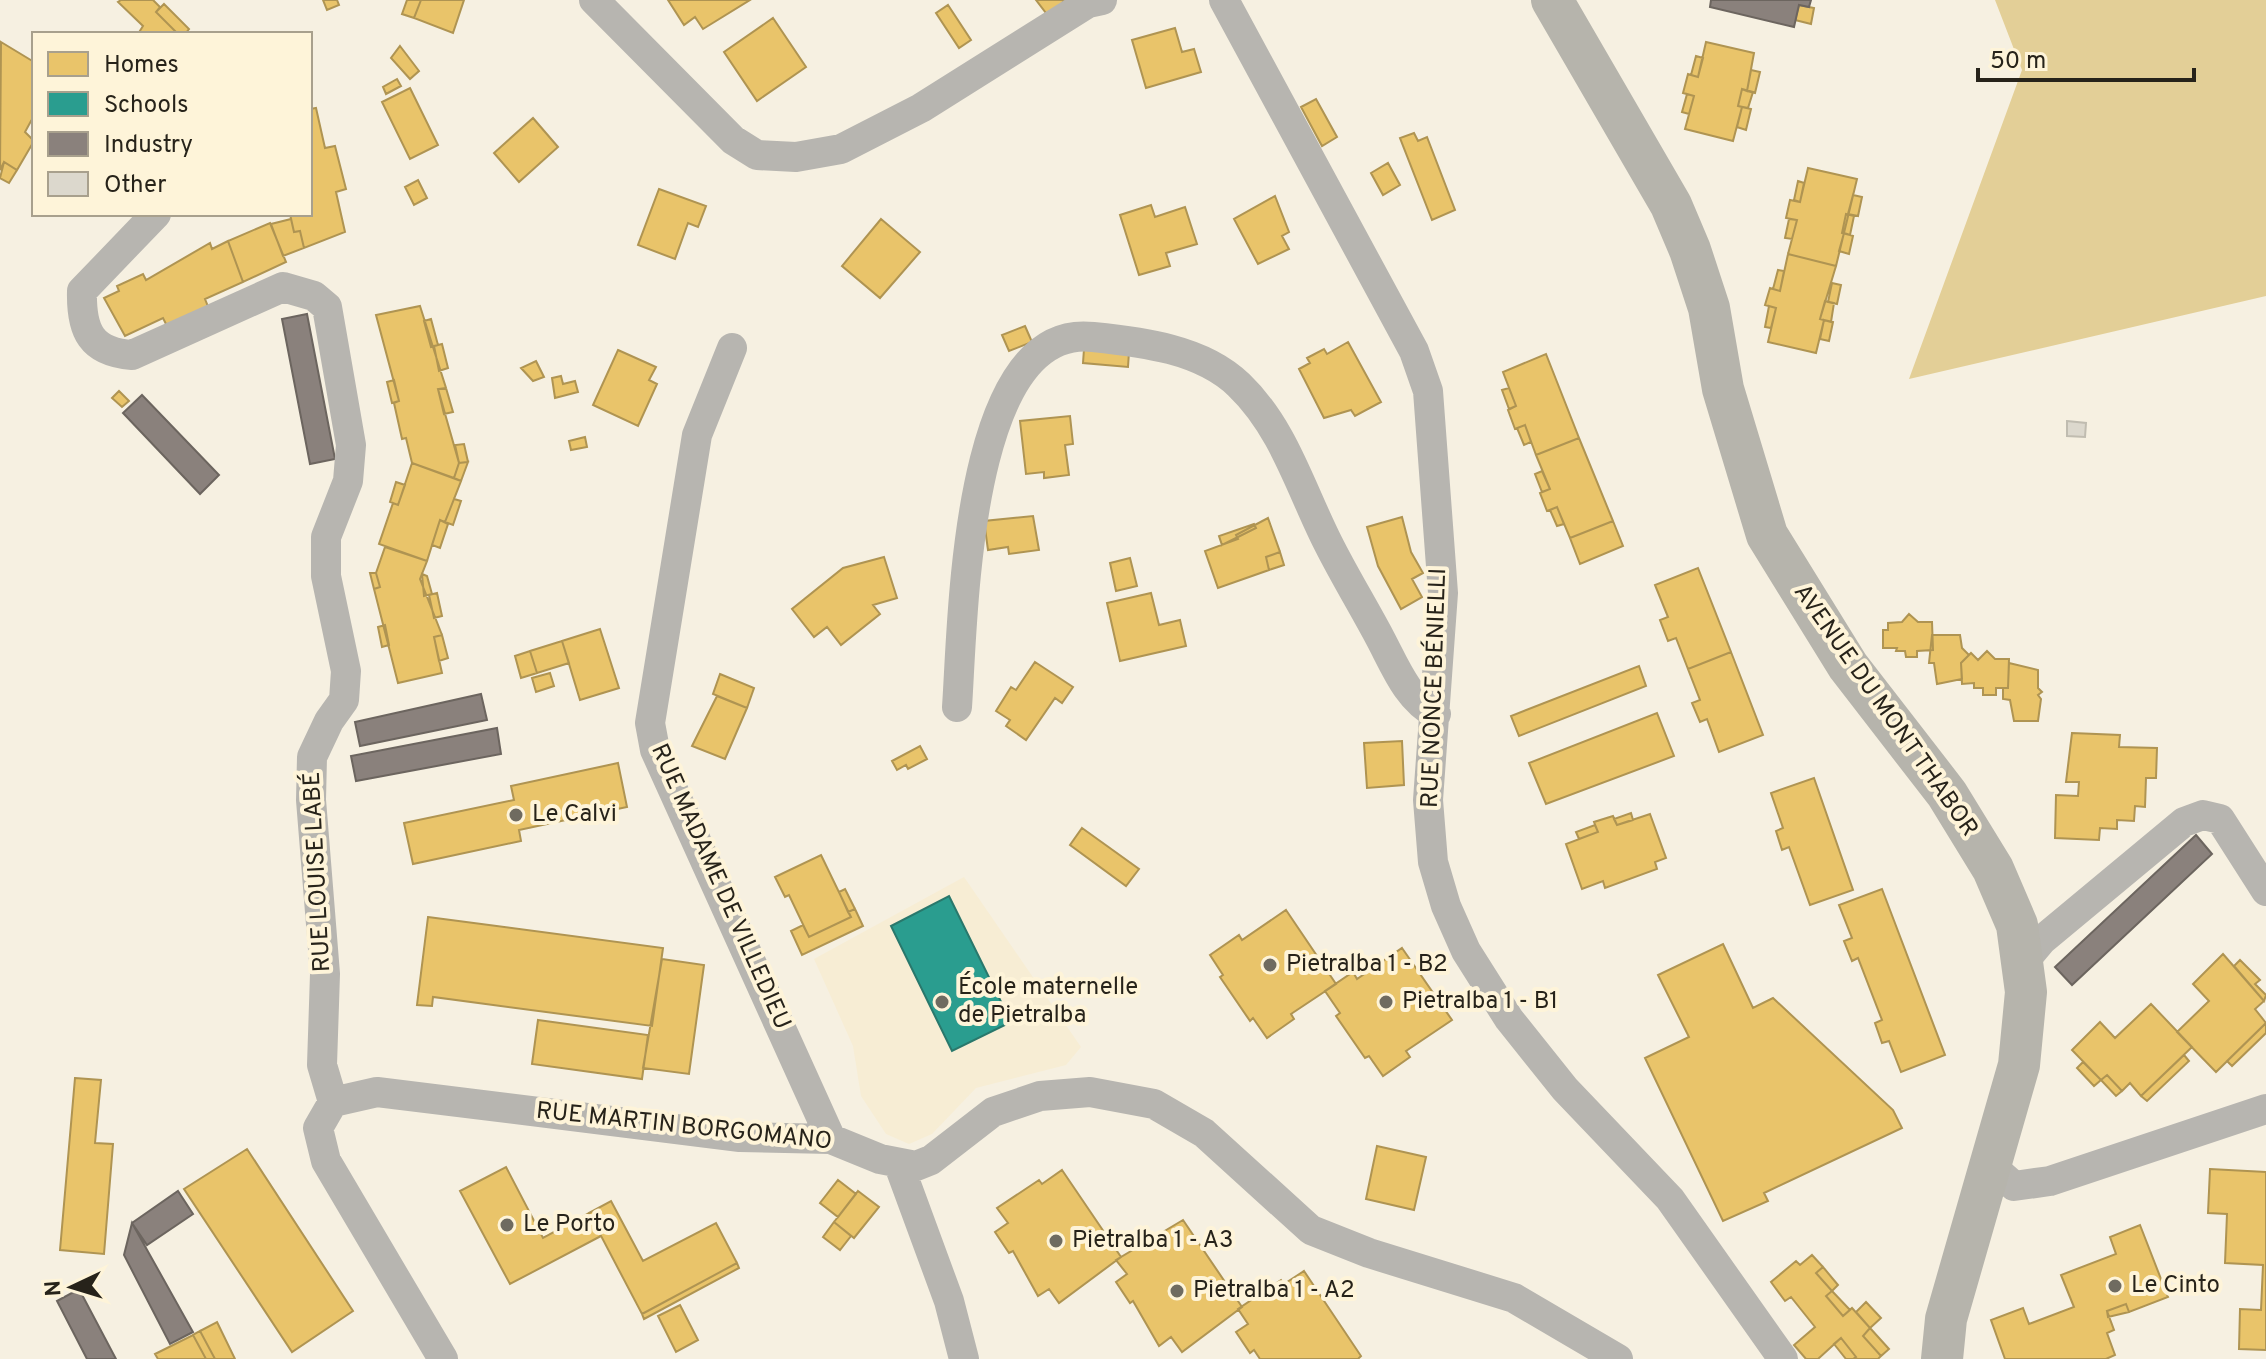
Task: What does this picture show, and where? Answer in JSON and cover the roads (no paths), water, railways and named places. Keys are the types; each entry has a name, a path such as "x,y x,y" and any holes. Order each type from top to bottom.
{"street":[{"path":"594,0 733,140 757,155 796,157 841,149 921,108 1088,3 1102,0"},
{"name":"RUE NONCE BÉNIELLI","path":"1224,0 1414,351 1428,391 1443,593 1428,800 1433,862 1446,906 1466,951 1509,1019 1565,1089 1670,1199 1783,1359"},
{"name":"AVENUE DU MONT THABOR","path":"1552,0 1671,205 1690,250 1709,308 1735,434 1767,535 1825,633 1947,794 1993,869 2017,925 2025,1022 2019,1065 1946,1319 1942,1359"},
{"name":"RUE LOUISE LABÉ","path":"154,216 82,291 82,313 92,340 107,353 132,355 283,287 314,296 327,307 351,445 348,481 326,537 326,576 346,671 344,700 318,745 312,771 325,974 322,1065 333,1102"},
{"path":"957,707 970,532 987,451 1011,386 1032,356 1054,344 1085,336 1173,351 1206,363 1238,384 1261,410 1289,458 1327,541 1412,696 1436,714"},
{"name":"RUE MADAME DE VILLEDIEU","path":"732,348 697,435 650,723 655,750 831,1139"},
{"path":"2022,964 2042,940 2184,822 2203,815 2220,819 2266,891"},
{"name":"RUE MARTIN BORGOMANO","path":"333,1102 377,1092 740,1137 831,1139 899,1165"},
{"path":"964,1359 949,1301 899,1165 916,1166 931,1160 993,1112 1040,1096 1090,1092 1154,1104 1204,1133 1311,1230 1369,1253 1514,1298 1618,1359"},
{"path":"333,1102 318,1128 326,1161 443,1359"},
{"path":"1989,1164 2014,1186 2050,1181 2266,1109"}],"place":[{"name":"Le Calvi","path":"516,815"},
{"name":"Pietralba 1 - B2","path":"1270,965"},
{"name":"École maternelle de Pietralba","path":"942,1002"},
{"name":"Pietralba 1 - B1","path":"1386,1002"},
{"name":"Le Porto","path":"507,1225"},
{"name":"Pietralba 1 - A3","path":"1056,1241"},
{"name":"Le Cinto","path":"2115,1286"},
{"name":"Pietralba 1 - A2","path":"1177,1291"}]}
